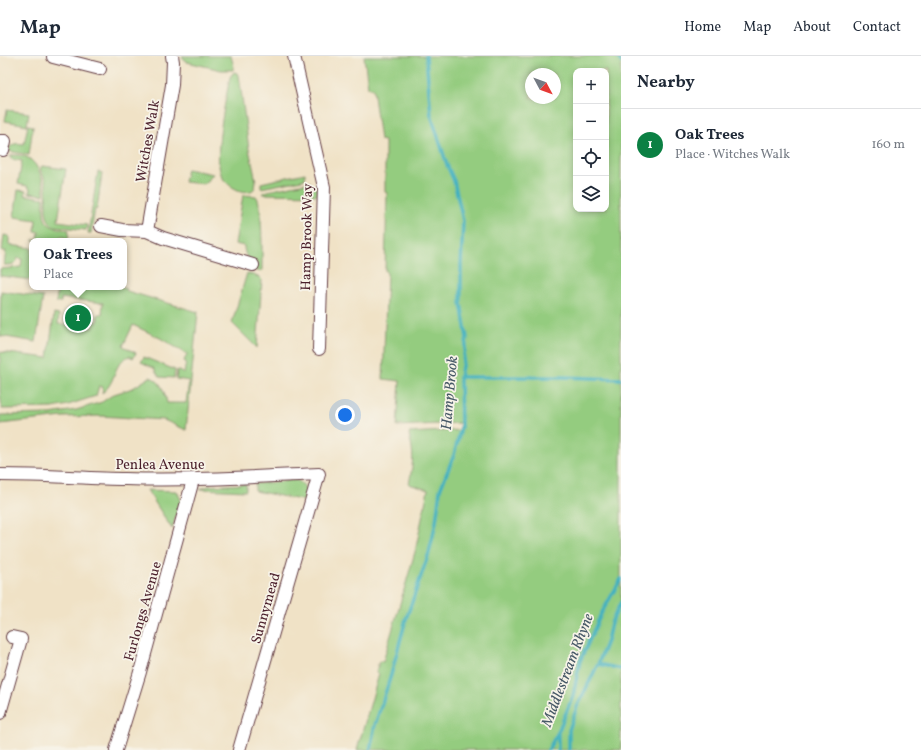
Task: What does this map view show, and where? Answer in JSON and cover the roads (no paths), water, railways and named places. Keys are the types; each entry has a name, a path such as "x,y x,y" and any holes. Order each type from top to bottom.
{"street":[{"name":"Witches Walk","path":"147,232 172,85 172,56"},
{"name":"Hamp Brook Way","path":"294,56 324,187 319,349"},
{"path":"54,57 95,64"},
{"path":"101,226 122,230 147,232 252,265"},
{"name":"Penlea Avenue","path":"0,475 193,480 319,474"},
{"name":"Sunnymead","path":"239,750 319,474"},
{"name":"Furlongs Avenue","path":"116,750 140,672 193,480"},
{"path":"0,713 21,639 12,636"}],"waterway":[{"name":"Hamp Brook","path":"370,750 375,725 391,675 406,619 429,553 436,522 440,490 454,455 461,427 460,377 467,338 461,303 463,221 454,181 447,165 431,115 426,56"},
{"name":"Middlestream Rhyne","path":"617,56 621,62"},
{"path":"460,377 563,377 621,379"},
{"name":"Middlestream Rhyne","path":"548,750 558,732 573,696 580,661 601,614 621,579"},
{"path":"569,750 569,730 577,707 598,664 607,641 611,623 621,602"},
{"path":"598,664 621,669"},
{"path":"558,733 558,750"}],"place":[{"name":"Oak Trees","path":"78,318"}]}
